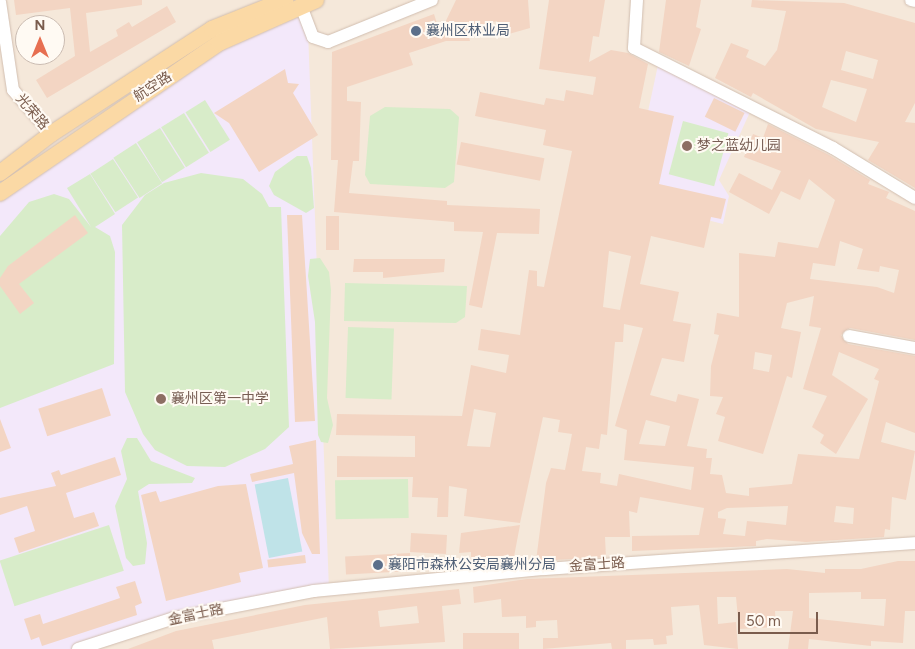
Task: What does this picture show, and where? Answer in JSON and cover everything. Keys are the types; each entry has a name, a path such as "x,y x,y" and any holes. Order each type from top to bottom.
{"main road":[{"name":"航空路","path":"0,173 51,134 212,29 285,0"},
{"name":"航空路","path":"0,193 219,43 309,3"}],"street":[{"path":"309,3 313,37 328,42 418,3 432,0"},
{"path":"637,0 632,35 634,48 834,148 915,198"},
{"path":"911,0 915,1"},
{"name":"光荣路","path":"0,2 13,90 51,134"},
{"path":"849,336 915,348"},
{"name":"金富士路","path":"78,649 174,618 314,591 544,569 915,543"}],"shaded area":[{"path":"0,0 915,0 915,649 0,649"},
{"name":"襄州区第一中学","path":"307,4 329,590 174,618 78,649 0,649 0,193 219,43"},
{"name":"梦之蓝幼儿园","path":"658,65 750,112 719,180 729,196 723,224 629,200"}],"green space":[{"path":"205,100 230,140 210,152 185,112"},
{"path":"385,107 450,109 459,117 454,182 445,188 370,184 365,175 370,116"},
{"path":"184,113 209,153 186,167 161,127"},
{"path":"683,121 728,133 714,186 669,174"},
{"path":"160,128 185,168 162,182 137,142"},
{"path":"136,143 162,183 139,198 113,158"},
{"path":"297,156 307,156 311,168 314,208 306,213 274,195 269,186 275,172"},
{"path":"113,159 138,198 115,212 90,174"},
{"path":"201,173 243,179 262,194 269,207 281,207 289,427 265,449 225,467 187,466 155,450 143,434 125,392 122,225 145,195 164,183"},
{"path":"90,174 115,214 95,227 110,236 115,252 114,364 0,408 0,236 29,202 54,194 69,199 91,227 67,188"},
{"path":"320,258 329,272 331,290 327,398 333,425 328,443 321,442 318,435 315,322 308,276 310,259"},
{"path":"345,283 467,286 465,317 456,323 344,321"},
{"path":"348,327 394,329 391,400 346,398"},
{"path":"127,438 137,438 151,461 195,478 192,483 149,484 138,491 147,543 145,564 133,566 126,558 115,506 127,479 121,451"},
{"path":"408,479 409,518 336,519 335,480"},
{"path":"109,525 124,571 14,606 0,560"}],"water":[{"path":"288,478 302,552 269,558 255,484"}],"building":[{"path":"14,0 142,0 142,5 86,13 90,52 118,36 116,30 129,22 132,27 167,6 176,22 47,98 36,80 60,65 65,65 65,62 75,56 70,8 16,15"},
{"path":"456,0 528,0 530,28 502,36 497,21 467,30 470,41 446,41 409,53 413,65 347,87 347,101 361,102 359,161 353,161 349,193 447,201 447,205 540,209 539,234 497,233 482,308 469,305 483,232 454,231 454,222 334,212 338,160 331,160 332,52 434,14 440,33"},
{"path":"549,0 605,0 599,37 593,36 589,62 611,50 628,53 648,64 639,108 674,116 659,184 726,199 721,219 711,217 704,248 651,236 640,284 679,292 673,321 691,324 684,362 662,358 650,395 676,402 678,394 699,399 687,446 707,449 706,458 712,458 710,474 722,475 726,493 749,496 749,488 792,484 798,454 859,459 879,381 874,379 879,369 839,352 832,375 868,399 836,454 820,443 824,435 812,427 827,396 803,389 821,328 809,326 814,296 787,303 781,328 801,332 792,378 787,376 763,454 718,441 725,417 716,414 723,397 710,396 711,366 719,335 714,334 717,313 739,317 739,253 775,257 778,242 818,248 835,200 809,179 800,200 781,191 769,214 729,192 739,173 772,190 781,171 744,157 753,134 763,138 768,124 829,155 870,180 868,184 889,192 886,198 915,211 915,340 850,328 841,335 848,344 915,356 915,433 886,422 881,442 915,451 906,500 892,497 890,530 885,529 884,537 806,542 767,539 756,541 756,546 632,551 632,536 699,535 704,508 640,497 637,513 629,511 630,537 605,537 606,557 536,561 546,483 551,468 565,470 572,434 558,432 560,420 543,417 520,523 464,516 467,489 449,486 448,517 437,517 438,498 412,497 413,477 337,477 337,456 415,457 415,436 336,435 337,414 462,416 471,365 506,373 509,355 478,350 481,329 520,335 529,270 537,271 537,286 544,287 572,151 543,145 546,130 475,116 480,92 544,105 546,98 564,101 566,90 593,95 596,77 539,69","holes":["840,241 863,249 857,269 879,272 880,266 899,270 894,293 877,287 810,279 813,263 835,266","609,251 631,256 620,310 603,307","624,324 643,328 615,426 627,430 624,460 694,467 691,490 619,474 617,486 600,483 601,473 582,471 586,447 599,449 601,434 607,435 615,342 623,342","755,352 772,355 769,372 753,369","474,409 496,413 490,447 467,446","646,420 670,426 665,446 639,444","788,506 786,525 747,521 745,536 723,534 726,519 718,518 718,512 727,508","836,506 854,508 853,524 834,522"]},
{"path":"666,0 701,0 696,27 701,29 689,66 659,52"},
{"path":"752,0 844,3 915,23 915,103 905,122 915,123 915,188 868,160 879,142 816,129 753,93 751,97 715,78 731,43 749,50 746,57 765,66 777,50 786,11 751,7","holes":["846,51 878,60 873,79 841,70","831,80 867,89 856,122 822,107"]},
{"path":"285,69 288,83 299,84 293,93 318,135 259,172 229,123 214,113"},
{"path":"714,98 745,113 735,132 705,117"},
{"path":"461,142 544,158 540,181 457,165"},
{"path":"75,215 88,233 19,284 34,303 20,314 0,286 0,278 8,266"},
{"path":"287,215 302,215 315,421 295,422"},
{"path":"326,216 339,216 339,250 326,250"},
{"path":"354,259 445,259 444,272 383,278 383,272 353,272"},
{"path":"102,388 111,416 47,436 38,409"},
{"path":"0,419 11,448 0,452"},
{"path":"316,440 320,554 312,554 302,533 294,473 252,482 250,474 293,464 289,446"},
{"path":"115,457 121,475 66,493 74,518 94,512 99,526 19,553 14,538 35,531 27,506 0,515 0,498 56,486 51,473 59,470 61,475"},
{"path":"246,484 263,568 239,573 241,582 166,601 141,495 156,491 160,502 218,486"},
{"path":"520,525 513,562 471,566 471,552 459,553 461,533"},
{"path":"411,533 447,535 446,554 410,552"},
{"name":"襄阳市森林公安局襄州分局","path":"410,553 411,571 346,574 345,556"},
{"path":"305,555 306,563 268,568 267,560"},
{"path":"898,561 915,561 915,611 905,611 903,643 871,641 871,646 809,639 808,649 788,649 793,611 775,611 776,627 739,629 736,597 717,597 718,624 736,622 738,649 704,645 699,605 671,607 673,635 666,636 667,644 654,645 653,639 626,640 626,649 612,649 611,643 543,649 543,638 558,638 557,620 536,621 536,627 526,628 526,616 502,617 501,599 474,603 473,587 527,579 787,569 825,573 825,569 861,569","holes":["861,592 861,599 886,599 884,626 809,618 809,593"]},
{"path":"135,581 142,603 135,606 137,615 42,646 39,637 31,640 24,619 40,614 43,624 120,598 116,587"},
{"path":"459,589 461,604 442,606 445,642 330,649 327,617 212,640 214,649 128,649 176,631 305,605","holes":["417,606 419,623 380,627 378,611"]},
{"path":"463,633 519,633 519,649 463,649"}],"place":[{"name":"襄州区林业局","path":"416,31"},
{"name":"梦之蓝幼儿园","path":"687,146"},
{"name":"襄州区第一中学","path":"161,399"},
{"name":"襄阳市森林公安局襄州分局","path":"378,565"}]}
